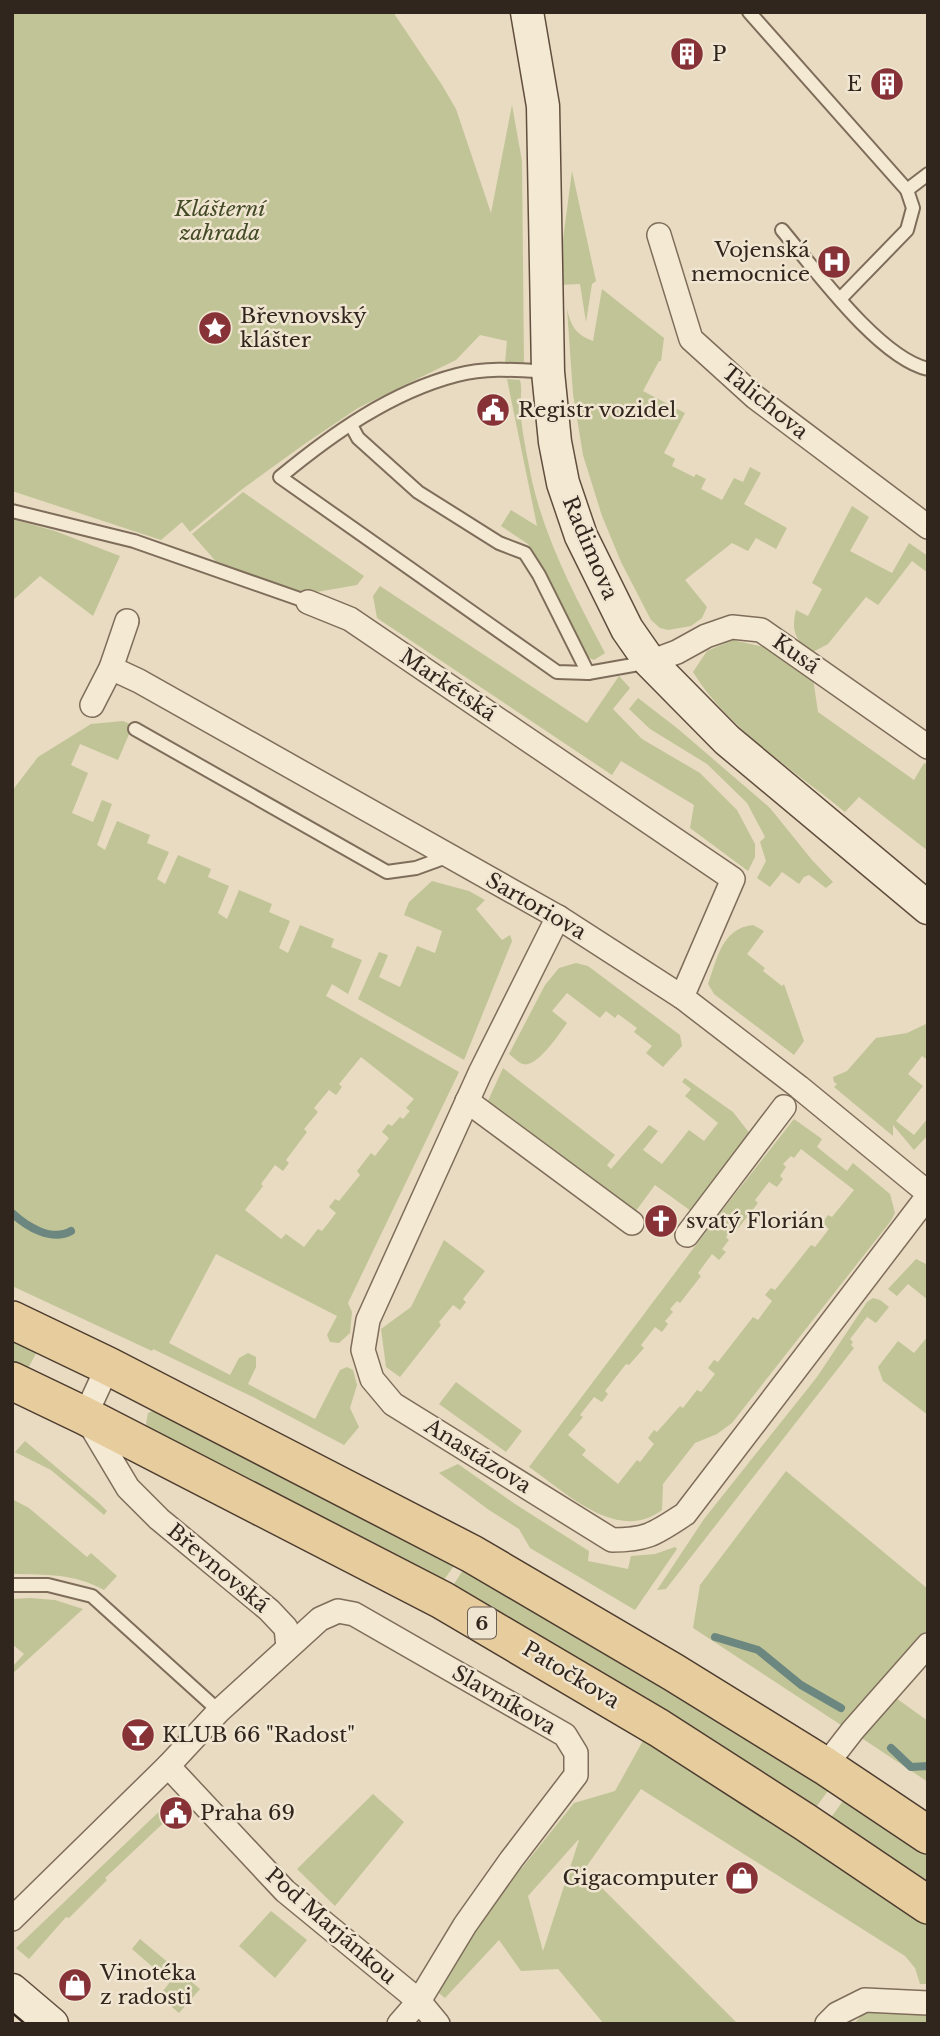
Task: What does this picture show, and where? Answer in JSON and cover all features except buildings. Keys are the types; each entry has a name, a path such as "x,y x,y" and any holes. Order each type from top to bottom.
{"main road":[{"path":"12,1320 108,1366 472,1554 673,1672 825,1766 928,1835"},
{"name":"Patočkova","path":"12,1381 442,1600 659,1728 928,1905"}],"street":[{"name":"Radimova","path":"527,12 543,106 548,372 555,442 564,483 581,536 627,629 650,662 727,740 928,908"},
{"name":"Talichova","path":"659,235 691,339 755,397 928,527"},
{"name":"Markétská","path":"308,602 350,618 733,879 682,997"},
{"path":"92,705 111,668 127,621"},
{"name":"Kusá","path":"650,662 732,627 761,629 928,747"},
{"name":"Sartoriova","path":"111,668 139,681 558,918 682,997 799,1087 928,1195"},
{"name":"Anastázova","path":"558,918 467,1101 368,1320 363,1350 372,1379 393,1404 612,1540 638,1540 685,1514 928,1195"},
{"path":"467,1101 632,1223"},
{"path":"687,1235 785,1107"},
{"path":"85,1416 108,1366"},
{"name":"Břevnovská","path":"85,1416 128,1488 159,1519 269,1610 286,1628 288,1647"},
{"name":"Slavníkova","path":"288,1647 320,1619 338,1611 354,1614 565,1735 576,1753 576,1775 511,1860 466,1925 419,2001 399,2024"},
{"path":"825,1766 928,1645"},
{"path":"12,1919 168,1766 219,1712 288,1647"},
{"name":"Pod Marjánkou","path":"168,1766 285,1891 419,2001 438,2024"},
{"path":"12,1990 52,2024"},
{"path":"827,2024 837,2014 865,2000 928,2003"}],"lane":[{"path":"749,12 907,190 913,208 907,230 840,299"},
{"path":"907,190 928,174"},
{"path":"782,230 872,334 891,350 928,369"},
{"path":"548,372 495,369 457,374 390,401 318,445 280,477 557,672 588,673 650,662"},
{"path":"351,425 358,439 418,492 499,543 525,553 539,575 588,673"},
{"name":"Markétská","path":"12,511 134,541 308,602"},
{"path":"135,729 387,872 416,868 449,856"},
{"path":"12,1585 48,1585 92,1596 219,1712"}],"green space":[{"name":"Klášterní zahrada","path":"12,12 393,12 456,109 491,213 512,105 522,161 524,365 505,363 507,341 480,335 456,360 358,408 306,443 241,490 190,532 182,522 161,540 12,491"},
{"path":"572,171 596,281 592,284 586,322 580,284 557,285"},
{"path":"602,289 664,338 661,361 643,391 685,413 664,453 675,459 672,466 694,477 696,474 706,479 701,489 722,500 734,478 743,482 750,467 761,473 744,504 787,528 776,549 756,538 748,551 732,543 685,580 707,607 702,618 691,626 668,630 660,628 651,620 621,562 602,516 583,455 573,394 567,309 575,329 593,341"},
{"path":"507,379 520,380 524,441 545,526 605,653 594,660 587,657 528,544 501,526 511,510 537,526"},
{"path":"243,492 364,576 357,585 311,593 310,598 219,565 192,534"},
{"path":"852,506 869,517 850,551 892,573 909,543 928,556 928,573 912,561 878,605 866,597 828,644 811,653 801,644 796,634 796,610 808,616 822,589 812,583"},
{"path":"12,519 55,531 120,556 93,616 40,576 12,601"},
{"path":"380,586 587,723 619,676 630,688 613,709 642,739 700,773 737,810 755,844 755,857 748,871 690,828 694,805 621,761 612,775 377,618 373,596"},
{"path":"733,640 773,649 813,678 818,712 914,780 924,763 928,765 928,851 859,797 845,812 763,748 724,712 693,672 707,651"},
{"path":"638,698 770,808 833,882 826,888 809,875 799,884 782,872 770,887 757,878 766,861 760,842 765,837 747,803 707,764 650,729 629,709"},
{"path":"123,721 133,725 118,760 80,744 71,765 88,773 72,813 93,822 102,800 112,804 97,845 105,850 117,821 150,835 147,843 169,852 157,879 165,884 178,855 211,869 208,877 229,886 218,913 227,919 239,890 272,904 269,912 290,921 279,948 288,953 300,925 334,939 331,947 362,960 348,994 332,984 326,996 459,1072 348,1303 352,1312 350,1333 339,1343 330,1342 327,1335 337,1316 216,1254 169,1343 230,1375 239,1358 248,1353 256,1357 256,1367 248,1384 315,1419 340,1370 347,1367 353,1370 357,1385 350,1408 359,1427 344,1445 153,1349 152,1351 12,1286 12,791 38,757 91,724","holes":["361,1057 414,1099 406,1108 410,1111 403,1119 400,1117 392,1126 388,1124 382,1132 389,1138 375,1156 371,1153 357,1171 360,1175 339,1201 335,1199 329,1207 336,1213 322,1231 318,1229 304,1247 286,1234 281,1239 245,1210 275,1165 283,1171 289,1163 286,1160 307,1132 304,1129 318,1112 314,1108 329,1090 336,1095 342,1087 339,1084"]},
{"path":"432,881 469,891 485,900 476,909 502,940 510,935 512,941 464,1060 358,999 379,952 388,955 379,977 400,987 417,946 435,953 442,931 404,915 409,902"},
{"path":"753,925 764,931 747,954 765,968 763,971 782,986 784,984 804,1041 794,1055 714,994 708,984 718,955 728,938 743,927"},
{"path":"576,963 588,966 680,1035 682,1046 663,1067 646,1053 652,1046 634,1032 637,1028 618,1014 615,1018 606,1011 600,1018 567,993 552,1011 567,1023 541,1056 528,1064 521,1063 509,1054 545,985 559,968"},
{"path":"928,1023 928,1060 922,1056 908,1074 923,1086 896,1121 914,1135 928,1118 928,1135 914,1150 893,1125 893,1136 834,1087 837,1084 833,1077 847,1071 876,1038 907,1033"},
{"path":"503,1068 615,1155 607,1165 611,1169 649,1125 658,1131 643,1150 662,1164 689,1130 704,1141 718,1123 685,1096 691,1089 682,1082 685,1078 733,1112 751,1135 691,1211 655,1185 624,1227 482,1114"},
{"path":"794,1119 822,1139 817,1147 847,1171 853,1163 890,1194 895,1213 732,1423 717,1434 695,1443 663,1484 662,1510 645,1519 628,1521 592,1511 529,1467","holes":["801,1149 854,1190 832,1217 828,1215 822,1223 829,1229 815,1247 811,1245 775,1290 771,1288 765,1295 772,1301 758,1320 753,1317 718,1362 714,1360 708,1368 715,1374 701,1392 697,1390 683,1408 680,1406 657,1432 654,1430 648,1438 654,1444 618,1484 582,1455 586,1450 568,1435 583,1417 580,1415 594,1397 602,1402 608,1394 605,1391 626,1364 629,1365 644,1348 641,1345 655,1327 662,1332 668,1324 665,1321 673,1312 670,1309 677,1301 680,1303 701,1276 698,1273 712,1254 719,1260 726,1252 722,1249 729,1240 726,1237 733,1228 736,1231 758,1203 755,1200 769,1182 777,1187 783,1179 780,1176 786,1167 783,1164 791,1156 794,1158"]},
{"path":"444,1240 485,1271 463,1299 466,1302 460,1310 453,1305 439,1322 441,1325 400,1377 386,1367 381,1329 411,1307"},
{"path":"916,1259 928,1265 928,1300 908,1284 897,1296 888,1289"},
{"path":"873,1298 889,1307 876,1323 867,1317 850,1339 854,1348 666,1589 657,1590 704,1519 817,1377 867,1302"},
{"path":"12,1335 39,1348 26,1372 12,1366"},
{"path":"928,1336 928,1415 883,1381 878,1367 898,1341 914,1353"},
{"path":"456,1382 522,1431 506,1452 439,1404"},
{"path":"159,1408 456,1563 441,1584 153,1434 146,1424 148,1413"},
{"path":"25,1441 99,1503 107,1511 104,1515 51,1470 15,1452"},
{"path":"458,1464 589,1551 588,1561 628,1569 631,1556 655,1554 675,1547 677,1549 635,1610 530,1548 519,1529 439,1473"},
{"path":"786,1471 928,1589 928,1629 844,1727 693,1628 700,1585"},
{"path":"12,1499 29,1508 87,1557 91,1553 117,1576 104,1590 70,1578 12,1574"},
{"path":"465,1567 830,1788 814,1810 450,1590"},
{"path":"12,1599 55,1600 83,1609 12,1674 12,1667 24,1654 12,1644"},
{"path":"893,1696 928,1721 928,1782 860,1737"},
{"path":"645,1737 818,1849 928,1926 928,1984 920,1984 915,1968 905,1956 641,1789 584,1870 738,2024 604,2024 558,1969 521,1971 499,1940 445,1998 429,1985 511,1860 522,1868 574,1803 615,1791","holes":["579,1840 543,1951 528,1896"]},
{"path":"373,1794 404,1822 335,1906 297,1869"},
{"path":"845,1798 928,1852 928,1887 830,1819"},
{"path":"167,1804 175,1812 105,1878 107,1880 69,1918 66,1917 29,1959 16,1948"},
{"path":"271,1911 307,1940 275,1978 239,1946"},
{"path":"140,1939 200,1989 179,2013 159,1996 170,1982 132,1949"},
{"path":"869,2007 928,2016 928,2024 854,2024"}],"waterway":[{"path":"12,1213 32,1228 48,1234 71,1231"},
{"path":"715,1637 758,1650 801,1685 841,1708"},
{"path":"891,1748 911,1767 928,1766"}],"tram line":[{"path":"12,2013 25,2024"}],"place":[{"name":"P","path":"687,54"},
{"name":"E","path":"887,84"},
{"name":"Vojenská nemocnice","path":"834,262"},
{"name":"Břevnovský klášter","path":"215,328"},
{"name":"Registr vozidel","path":"493,410"},
{"name":"svatý Florián","path":"661,1221"},
{"name":"KLUB 66 \"Radost\"","path":"138,1735"},
{"name":"Praha 69","path":"176,1813"},
{"name":"Gigacomputer","path":"742,1878"},
{"name":"Vinotéka z radosti","path":"75,1985"}]}
